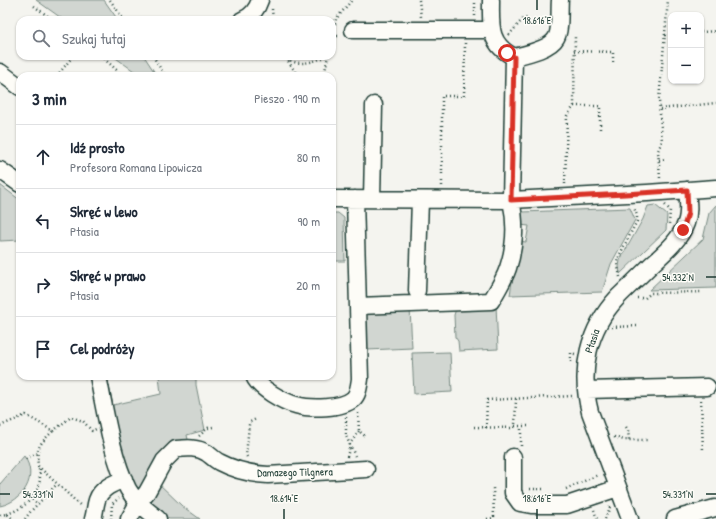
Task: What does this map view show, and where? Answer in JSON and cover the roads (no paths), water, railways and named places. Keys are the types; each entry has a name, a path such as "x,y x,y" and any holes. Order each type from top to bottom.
{"street":[{"path":"491,0 491,30 494,39 498,45 514,57 540,49 550,44 556,38 560,0"},
{"path":"249,16 257,8 266,5"},
{"path":"353,30 491,30"},
{"path":"358,306 491,302 508,268 514,239 511,200 514,57"},
{"path":"0,72 16,84"},
{"path":"372,199 374,105"},
{"path":"0,170 16,181"},
{"path":"336,199 511,200 716,188"},
{"name":"Ptasia","path":"630,519 612,490 590,412 577,391 589,347 596,328 617,297 663,254 683,230 688,213 687,190"},
{"path":"255,380 276,396 296,405 341,406 357,394 360,379 355,199"},
{"path":"417,291 420,200"},
{"path":"99,380 118,463 126,484 138,503 158,519"},
{"path":"577,391 704,390"},
{"name":"Damazego Tilgnera","path":"129,519 138,503 147,492 164,461 176,450 198,449 207,453 219,462 233,468 257,474 268,475 361,470"},
{"path":"517,453 514,493 520,503 532,506 567,506 612,490"},
{"path":"93,519 97,500 101,492 112,484 126,484"},
{"path":"675,519 715,508"}]}
